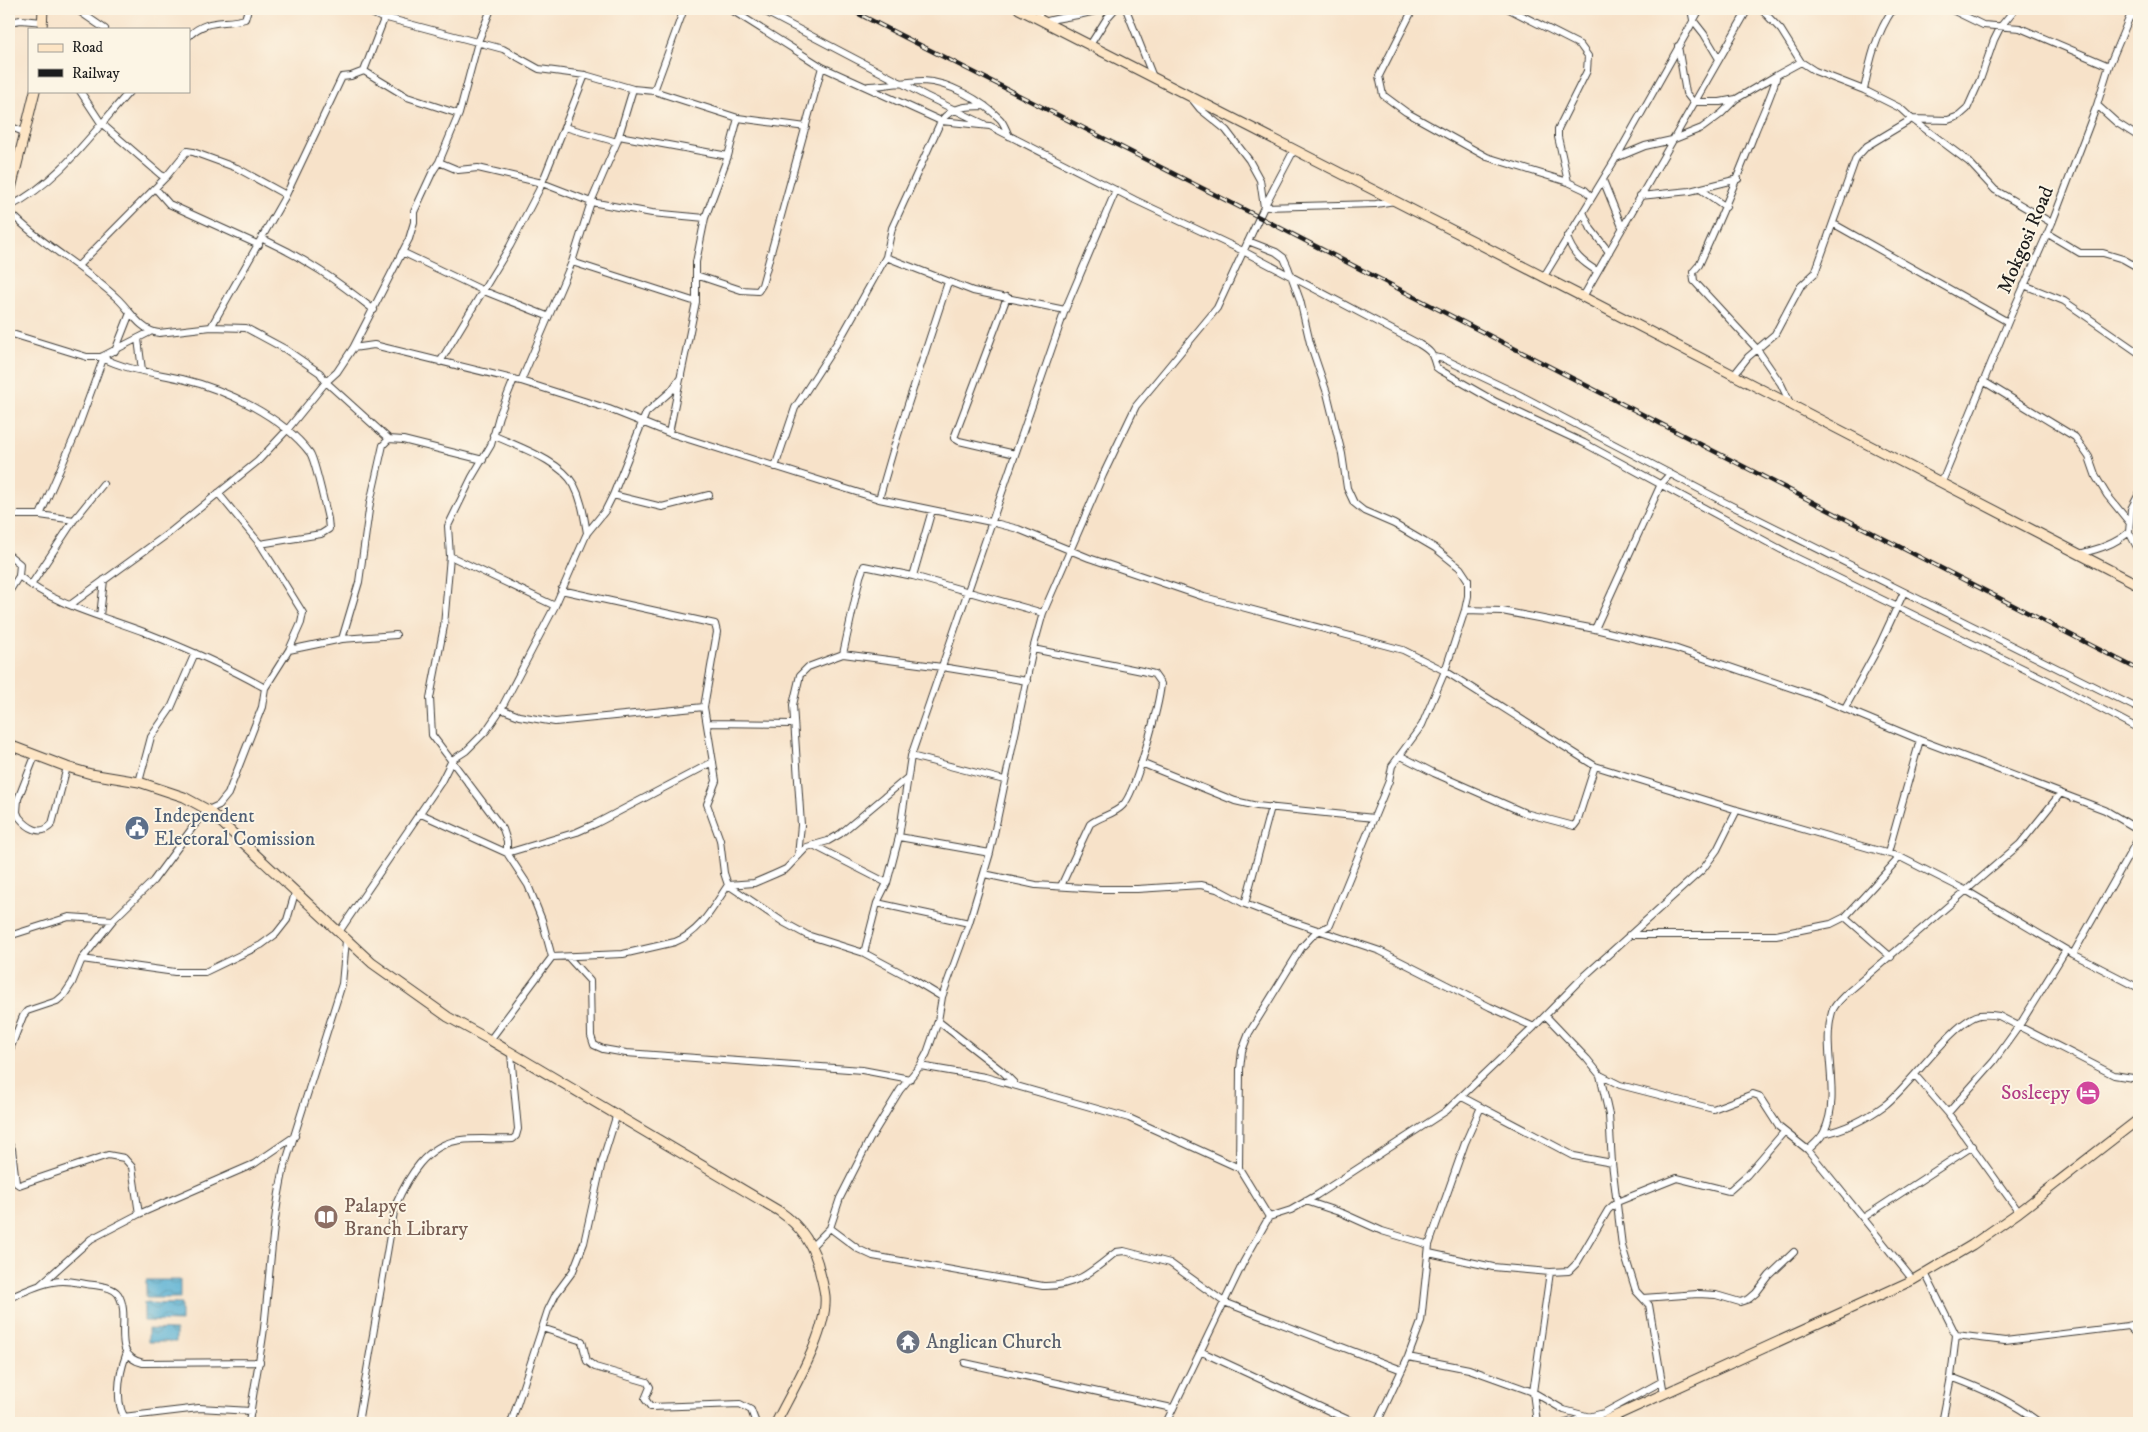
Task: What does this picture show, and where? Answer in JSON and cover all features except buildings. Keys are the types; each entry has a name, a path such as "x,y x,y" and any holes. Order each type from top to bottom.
{"street":[{"path":"9,22 21,20 42,25 43,9"},
{"path":"76,9 104,28"},
{"path":"190,35 198,27 213,22 232,22 245,19 248,9"},
{"path":"363,9 384,19 387,18 503,49 538,69 585,76 632,89 654,91 738,118 806,126"},
{"path":"70,605 258,461 287,430 326,382 337,372 374,310 402,252 414,222 414,212 439,162 459,114 478,42 490,9"},
{"path":"654,91 684,9"},
{"path":"730,9 822,66 941,120 990,126"},
{"path":"760,9 903,84 1291,276 1419,344 1434,356 1436,367 1496,402 1584,443 1793,556 2047,680 2139,729"},
{"path":"1019,9 1583,297 2139,585"},
{"path":"1041,9 1041,20"},
{"path":"1041,20 1091,13 1101,9"},
{"path":"1090,45 1115,9"},
{"path":"1126,9 1153,78"},
{"path":"1413,9 1379,76 1383,95 1406,112 1487,157 1568,182 1585,190 1592,198"},
{"path":"1509,9 1580,45 1588,56 1587,71 1558,129 1568,182"},
{"path":"1691,9 1693,20 1719,58"},
{"path":"1544,278 1616,158 1700,9"},
{"path":"1583,297 1748,9"},
{"path":"1761,9 1781,30 1801,62 1900,108 1912,120 1969,162 1995,190 2052,223"},
{"path":"1864,90 1874,46 1881,27 1893,9"},
{"path":"1950,9 1983,25 2020,28 2110,66"},
{"path":"1733,376 1775,334 1800,286 1815,273 1856,158 1867,146 1912,120 1948,120 1959,116 1967,109 1994,40 2001,26 2015,9"},
{"path":"2132,12 2139,18"},
{"name":"Mokgosi Road","path":"1942,482 2024,284 2048,234 2132,12"},
{"path":"211,327 286,195 342,77 364,71 384,19"},
{"path":"1678,46 1686,93 1693,102"},
{"path":"1616,158 1645,146 1672,140 1710,123 1736,99 1801,62"},
{"path":"696,275 741,290 758,291 768,270 822,66"},
{"path":"364,71 407,96 459,114"},
{"path":"1777,75 1773,93 1760,120 1726,208 1699,266 1693,272 1694,281 1757,350 1782,384 1790,405"},
{"path":"440,362 510,246 542,183 585,76"},
{"path":"866,86 920,81 940,82 985,106 1002,120 1009,136"},
{"path":"507,853 507,841 503,829 432,735 430,698 444,626 450,556 448,526 472,477 484,460 517,380 572,262 592,202 618,139 632,89"},
{"path":"9,197 35,92"},
{"path":"81,92 101,123 160,175 166,177"},
{"path":"9,207 34,193 65,164 129,92"},
{"path":"1188,96 1200,109 1226,130 1249,160 1260,180 1264,207"},
{"path":"1693,102 1720,102 1736,99"},
{"path":"2097,105 2124,128 2139,137"},
{"path":"775,467 795,408 844,332 886,257 892,228 941,120 946,113 954,109 985,106"},
{"path":"669,433 696,302 696,262 706,218 728,156 738,118"},
{"path":"9,126 26,134"},
{"path":"565,127 618,139 728,156"},
{"path":"811,1247 830,1228 840,1198 870,1139 900,1090 920,1066 938,1021 942,997 969,923 990,853 1004,780 1033,649 1043,613 1103,475 1136,406 1217,308 1264,207 1294,150"},
{"path":"78,266 166,177 187,151 237,168 286,195"},
{"path":"439,162 458,170 478,168 542,183 592,202 652,213 706,218"},
{"path":"1640,196 1700,190 1738,179"},
{"path":"1603,180 1622,228"},
{"path":"155,188 170,204 261,242 298,255 374,310"},
{"path":"864,953 877,903 887,883 899,837 912,756 967,590 1065,310 1116,190"},
{"path":"1700,190 1726,208"},
{"path":"1264,207 1376,204 1396,201"},
{"path":"9,211 21,224 78,266 118,300 150,332"},
{"path":"1583,212 1590,229 1609,252"},
{"path":"1834,224 2008,322"},
{"path":"2048,234 2080,253 2103,253 2123,259 2139,268"},
{"path":"1567,237 1576,255 1585,264 1598,271"},
{"path":"1248,241 1276,252 1284,258 1300,300 1310,343 1327,393 1342,454 1347,488 1354,503 1364,511 1418,536 1460,568 1468,580 1468,596 1445,671 1422,725 1392,766 1389,781 1330,926 1307,940 1258,1016 1245,1042 1240,1069 1239,1168 1269,1217"},
{"path":"402,252 484,291 547,316"},
{"path":"886,257 973,291 1065,310"},
{"path":"572,262 696,302"},
{"path":"879,499 948,282"},
{"path":"2024,284 2064,301 2139,353"},
{"path":"1007,297 954,438 959,441 1015,454"},
{"path":"115,351 130,313"},
{"path":"40,515 76,433 102,358 150,332 169,333 211,327 246,328 320,373 326,382 389,439 403,440 484,460"},
{"path":"9,332 87,357 102,358 224,391 287,430 311,454 329,529 321,534 260,544"},
{"path":"138,339 142,370"},
{"path":"353,348 374,345 517,380 609,409 669,433 879,499 992,522 1204,597 1392,646 1445,671 1595,766 1618,775 1900,857 1967,891 2073,954 2139,988"},
{"path":"1434,356 1518,394 1670,474 2139,709"},
{"path":"339,932 441,782 452,760 466,751 486,732 501,709 554,606 588,533 605,511 613,495 646,412 671,391 681,376"},
{"path":"1983,382 2075,437 2089,457 2096,477 2107,495 2130,522"},
{"path":"493,435 557,466 573,484 583,507 588,533"},
{"path":"342,638 359,582 370,503 383,445 389,439"},
{"path":"1595,629 1661,484 1670,474"},
{"path":"31,586 74,520 103,484"},
{"path":"9,1052 22,1016 27,1011 58,1001 72,983 82,959 113,920 153,881 208,810 219,805 228,794 262,707 264,688 289,650 302,623 303,612 260,544 218,493"},
{"path":"2139,494 2131,509 2129,532 2139,551"},
{"path":"613,495 662,507 709,495"},
{"path":"913,576 932,510"},
{"path":"9,515 40,515 74,520"},
{"path":"2079,554 2103,548 2118,541 2129,532"},
{"path":"9,555 20,564 19,576 9,592"},
{"path":"450,556 554,606"},
{"path":"843,654 864,566 967,590 1043,613"},
{"path":"19,576 31,586 70,605 195,653 242,675 264,688"},
{"path":"100,616 104,580"},
{"path":"561,590 715,624 717,632 704,707 716,781 706,804 720,840 724,873 728,885 783,922 807,935 864,953 909,976 942,997"},
{"path":"1845,708 1904,592"},
{"path":"1464,610 1502,611 1595,629 1674,648 1812,695 1920,740 2105,810 2139,830"},
{"path":"289,650 342,638 396,635"},
{"path":"1033,649 1142,671 1154,674 1159,679 1160,690 1129,798 1117,811 1096,819 1090,824 1061,886"},
{"path":"139,782 151,737 171,708 195,653"},
{"path":"798,856 801,825 793,706 800,675 808,667 843,654 942,666 1027,681"},
{"path":"501,709 519,716 555,722 704,707"},
{"path":"707,723 793,724"},
{"path":"1888,853 1920,740"},
{"path":"9,745 66,767 92,774 139,782 184,797 208,810 372,964 448,1017 779,1211 796,1224 811,1247 819,1266 825,1297 821,1325 811,1354 776,1423"},
{"path":"35,756 17,808 18,817 34,830 41,831 47,829 52,824 66,767"},
{"path":"912,756 1004,780"},
{"path":"1401,756 1434,773 1525,813 1574,826 1577,822 1595,766"},
{"path":"507,853 577,832 598,823 713,762"},
{"path":"1140,763 1235,801 1271,807 1374,818"},
{"path":"728,885 754,883 786,869 798,856 813,845 828,841 840,834 907,778"},
{"path":"1808,1150 1823,1134 1830,1110 1832,1084 1828,1036 1832,1012 1846,994 2020,844 2060,794"},
{"path":"1245,904 1271,807"},
{"path":"1166,1423 1202,1352 1243,1263 1269,1217 1290,1210 1306,1201 1406,1139 1446,1111 1546,1016 1578,982 1703,869 1717,850 1737,810"},
{"path":"419,813 507,853 528,885 542,920 552,957"},
{"path":"899,837 990,853"},
{"path":"2073,954 2139,837"},
{"path":"813,845 887,883"},
{"path":"1629,936 1776,934 1831,924 1845,917 1900,857"},
{"path":"984,874 1036,885 1137,890 1201,885 1217,889 1245,904 1276,916 1380,951 1490,1007 1534,1027"},
{"path":"552,957 623,954 684,939 700,926 728,885"},
{"path":"82,959 175,972 205,972 261,945 276,934 287,920 296,893"},
{"path":"877,903 969,923"},
{"path":"9,936 69,917 113,920"},
{"path":"1845,917 1891,957"},
{"path":"249,1423 260,1362 272,1242 280,1187 342,984 346,940"},
{"path":"1948,1113 1994,1061 2019,1026 2066,950"},
{"path":"490,1040 552,957"},
{"path":"568,957 590,981 591,1036 594,1045 603,1049 626,1053 862,1070 910,1079"},
{"path":"1823,1134 1851,1127 1886,1104 1916,1075 1953,1032 1972,1018 1980,1015 1999,1016 2114,1075 2139,1079"},
{"path":"1546,1016 1600,1075 1620,1085 1712,1109 1756,1094 1784,1132 1808,1150 1913,1280"},
{"path":"938,1021 1016,1084"},
{"path":"358,1423 395,1206 407,1179 418,1164 446,1143 462,1140 512,1139 516,1136 518,1129 511,1054"},
{"path":"920,1066 1016,1084 1129,1118 1239,1168"},
{"path":"1600,1075 1609,1115 1612,1163 1622,1246 1636,1291 1649,1305 1664,1394"},
{"path":"1916,1075 1974,1146 2019,1212"},
{"path":"1462,1096 1574,1156 1612,1163"},
{"path":"1377,1423 1408,1357 1421,1322 1429,1245 1465,1143 1481,1107"},
{"path":"511,1423 542,1328 556,1294 574,1271 584,1243 602,1162 616,1116"},
{"path":"1408,1357 1469,1370 1534,1392 1564,1410 1604,1423 1913,1280 1972,1245 2019,1212 2139,1119"},
{"path":"1429,1253 1494,1267 1550,1272 1569,1271 1577,1264 1608,1210 1617,1202 1677,1178 1729,1191 1747,1175 1784,1132"},
{"path":"40,1286 91,1239 139,1214 254,1164 295,1136"},
{"path":"9,1144 12,1149 16,1183 19,1185 108,1155 124,1158 132,1167 139,1214"},
{"path":"1863,1218 1974,1146"},
{"path":"1306,1201 1342,1213 1382,1231 1429,1245"},
{"path":"830,1228 858,1249 874,1256 1043,1286 1060,1286 1101,1266 1116,1252 1124,1251 1170,1263 1224,1302 1402,1370"},
{"path":"1643,1298 1707,1294 1740,1302 1749,1299 1768,1276 1794,1252"},
{"path":"1537,1423 1534,1392 1550,1272"},
{"path":"1925,1273 1956,1335 1951,1377 1942,1423"},
{"path":"9,1298 40,1286 63,1281 111,1289 118,1294 122,1308 126,1355 120,1376 120,1411 129,1423"},
{"path":"1956,1335 2005,1341 2128,1326 2139,1322"},
{"path":"2128,1326 2139,1337"},
{"path":"542,1328 582,1341 587,1361 596,1367 647,1382 650,1387 645,1399 651,1407 740,1404 751,1410 756,1423"},
{"path":"1202,1352 1356,1423"},
{"path":"126,1355 132,1361 143,1363 260,1362"},
{"path":"965,1363 1172,1408"},
{"path":"1951,1377 1991,1392 2025,1411 2040,1423"},
{"path":"1565,1423 1604,1413 1662,1382"},
{"path":"123,1417 199,1408 251,1411"}],"water":[{"path":"146,1280 180,1280 180,1298 146,1298"},
{"path":"144,1303 181,1304 181,1322 144,1321"},
{"path":"148,1329 176,1330 176,1342 148,1342"}],"railway":[{"path":"849,9 1259,217 2139,670"}],"place":[{"name":"Independent Electoral Comission","path":"137,828"},
{"name":"Sosleepy","path":"2088,1093"},
{"name":"Palapye Branch Library","path":"326,1217"},
{"name":"Anglican Church","path":"908,1342"}]}
